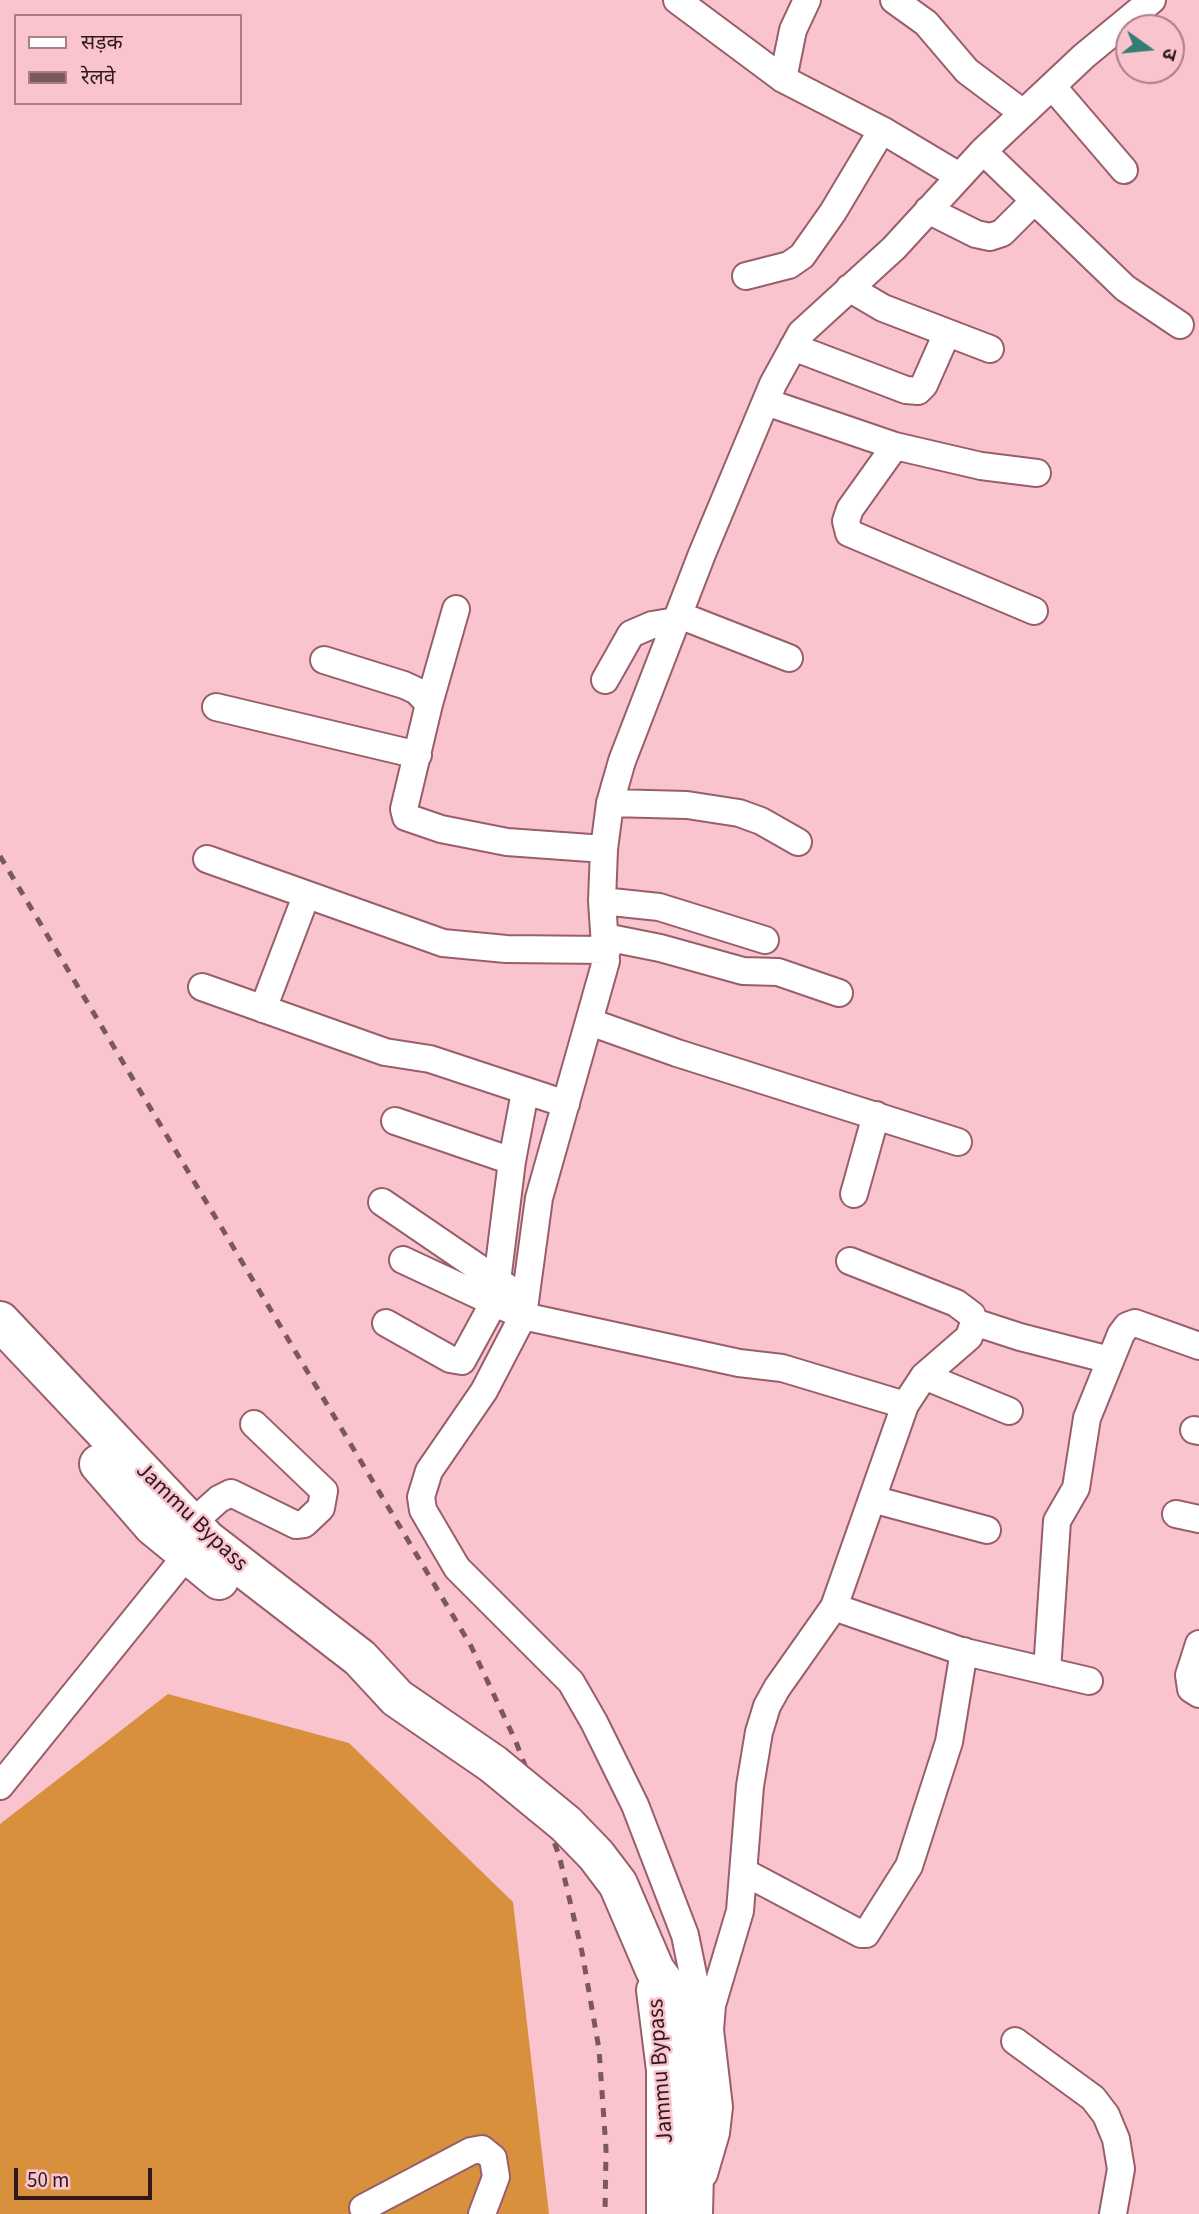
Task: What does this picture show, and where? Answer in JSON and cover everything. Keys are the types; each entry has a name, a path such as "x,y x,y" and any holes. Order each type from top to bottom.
{"highway":[{"name":"Jammu Bypass","path":"0,1321 189,1540 351,1680 397,1698 493,1764 566,1824 596,1855 618,1884 655,1970 676,1999 690,2041 696,2090 684,2208"},
{"name":"Jammu Bypass","path":"0,1348 153,1525 189,1540"}],"street":[{"path":"677,0 783,79 882,130 959,176"},
{"path":"783,79 793,30 807,0"},
{"path":"894,0 926,23 967,71 1023,113"},
{"path":"386,1323 450,1359 462,1361 508,1299 512,1161 544,1098 590,1022 604,975 599,946 602,901 589,849 610,803 622,761 766,402 801,333 894,248 983,150 1152,0"},
{"path":"1052,86 1124,170"},
{"path":"746,276 789,265 802,256 833,212 882,130"},
{"path":"983,150 1125,288 1180,325"},
{"path":"928,210 976,234 990,237 1002,233 1034,201"},
{"path":"849,288 883,308 990,349"},
{"path":"793,347 906,390 918,391 923,386 947,333"},
{"path":"766,402 895,446 981,467 1037,473"},
{"path":"895,446 850,509 846,521 849,533 1034,611"},
{"path":"456,609 429,704 404,809 410,820 507,842 589,849"},
{"path":"605,680 631,634 678,618 789,658"},
{"path":"324,660 404,685 417,691 429,704"},
{"path":"216,707 418,755"},
{"path":"610,803 687,805 739,813 761,821 798,842"},
{"path":"206,859 443,943 517,949 599,946 660,948 743,971 778,972 839,993"},
{"path":"263,1009 306,896"},
{"path":"602,901 659,907 765,940"},
{"path":"202,987 384,1052 430,1059 544,1098"},
{"path":"590,1022 677,1053 958,1142"},
{"path":"544,1098 539,1198 508,1299 484,1391 429,1471 421,1497 423,1510 429,1525 467,1581 571,1682 635,1805 685,1935 697,1994 711,2018"},
{"path":"854,1194 876,1115"},
{"path":"395,1121 512,1161"},
{"path":"382,1202 508,1299"},
{"path":"403,1260 508,1299 739,1363 782,1368 905,1405"},
{"path":"684,2208 710,2157 719,2107 711,2018 714,1993 740,1911 750,1786 767,1706 834,1608 905,1405 924,1376 969,1337 974,1322 972,1315 956,1303 850,1261"},
{"path":"974,1322 1110,1360"},
{"path":"1047,1671 1057,1521 1076,1488 1087,1419 1124,1329 1135,1323 1199,1346"},
{"path":"924,1376 1009,1411"},
{"path":"0,1786 219,1499 231,1493 296,1525 304,1524 323,1505 324,1491 254,1424"},
{"path":"872,1499 987,1530"},
{"path":"834,1608 964,1651 1089,1681"},
{"path":"1199,1644 1189,1675 1191,1689 1199,1694"},
{"path":"744,1872 861,1934 866,1934 909,1866 949,1742 964,1651"},
{"path":"1015,2041 1093,2098 1106,2115 1116,2139 1121,2169 1113,2214"},
{"path":"363,2208 471,2151 482,2149 493,2158 496,2177 482,2214"}],"shaded area":[{"path":"168,1694 349,1743 513,1902 549,2214 0,2214 0,1824"}],"railway":[{"path":"0,856 471,1646 516,1742 559,1855 582,1952 599,2049 606,2149 605,2214"}]}
